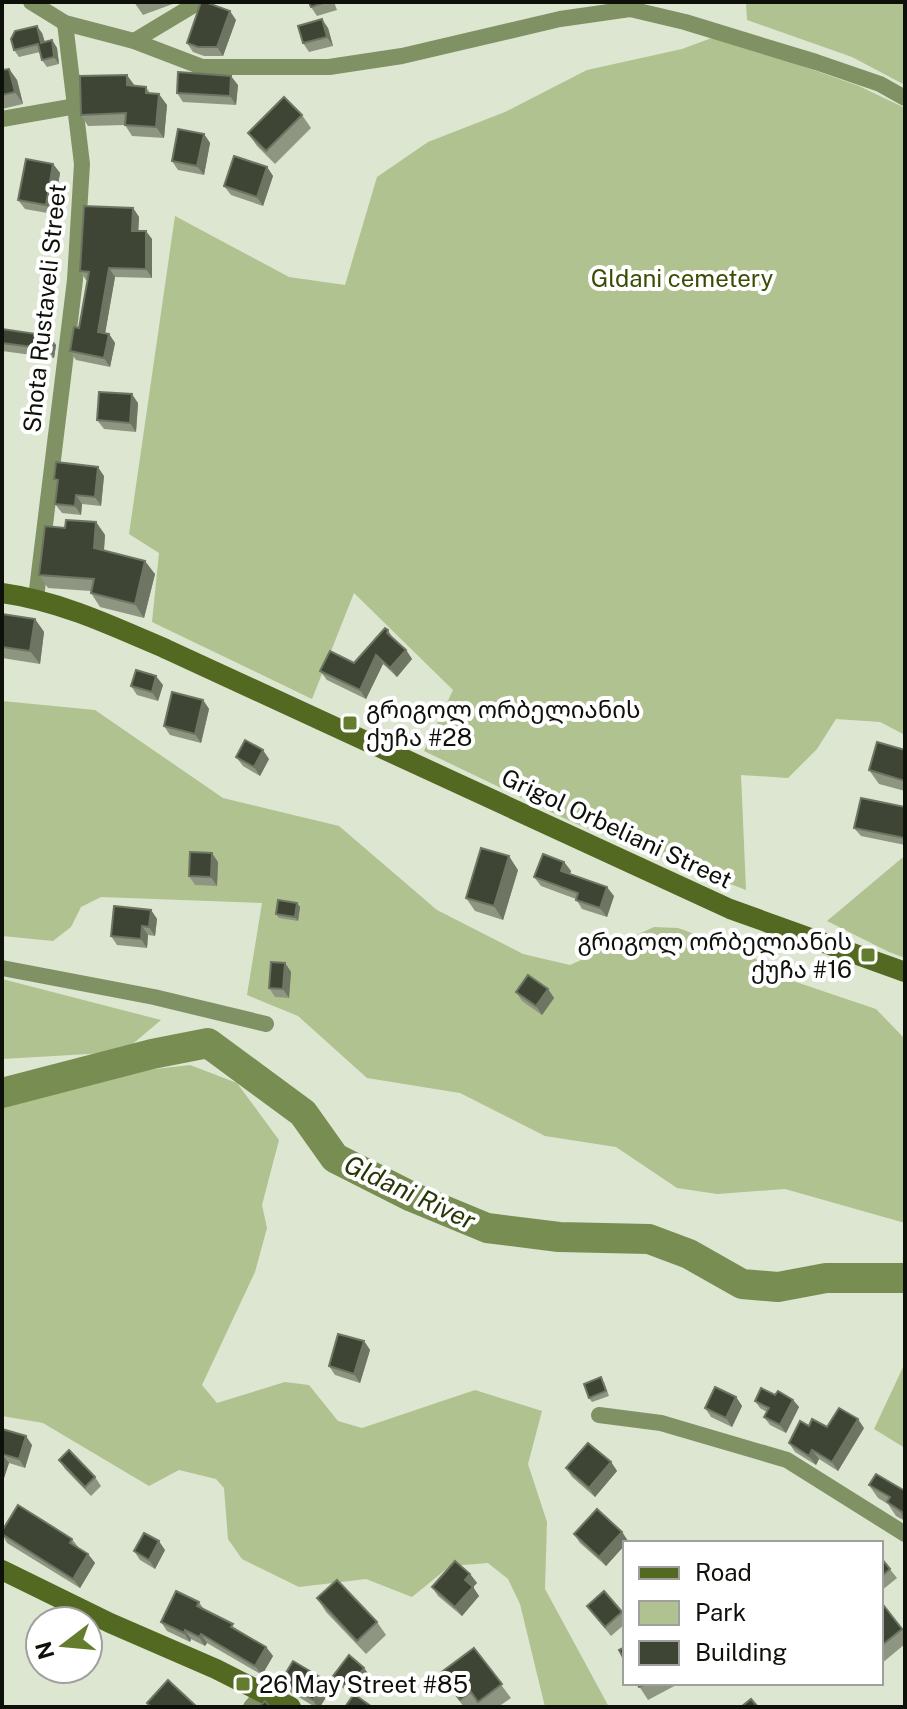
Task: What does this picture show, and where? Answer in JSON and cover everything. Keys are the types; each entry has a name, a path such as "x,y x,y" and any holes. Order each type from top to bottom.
{"main road":[{"name":"Grigol Orbeliani Street","path":"2,593 36,598 89,616 730,909 905,972"},
{"path":"2,1570 257,1700 291,1707"}],"street":[{"path":"31,2 65,23 134,41 202,67 329,67 402,56 560,19 630,9 685,22 816,62 880,84 905,98"},
{"path":"134,41 199,2"},
{"name":"Shota Rustaveli Street","path":"36,598 75,280 82,164 65,23"},
{"path":"2,119 76,106"},
{"path":"2,968 154,997 266,1024"},
{"path":"599,1415 661,1423 787,1460 905,1534"}],"green space":[{"path":"746,2 905,2 905,85 852,57 747,20"},
{"name":"Gldani cemetery","path":"717,36 859,86 905,108 905,735 880,722 836,719 817,749 788,778 741,775 746,890 574,823 424,751 453,690 354,593 312,699 152,622 159,553 129,534 175,216 289,277 345,285 377,177 428,142 505,112 587,70 682,49"},
{"path":"2,701 95,710 223,798 339,826 437,910 523,954 570,965 654,927 678,928 747,953 784,978 876,1009 905,1039 905,1223 785,1189 717,1194 677,1188 616,1147 545,1136 460,1093 367,1078 298,1016 247,995 262,903 101,897 81,907 71,927 53,941 2,936"},
{"path":"902,858 905,859 905,958 827,921"},
{"path":"2,979 161,1020 123,1052 2,1059"},
{"path":"190,1065 237,1083 279,1140 262,1205 267,1228 255,1272 202,1385 217,1403 285,1382 309,1385 338,1421 362,1428 475,1390 542,1411 528,1464 547,1522 545,1589 609,1707 545,1707 520,1604 508,1579 488,1563 450,1566 412,1597 366,1579 299,1587 242,1559 228,1539 224,1488 216,1479 179,1470 149,1486 43,1423 2,1416 2,1099 30,1096 111,1074"},
{"path":"905,1363 905,1448 874,1429"}],"building":[{"path":"201,2 230,11 217,47 198,47 187,43"},
{"path":"309,2 326,2 311,7"},
{"path":"322,19 327,37 303,43 298,26"},
{"path":"37,26 41,43 52,40 54,57 42,60 38,44 14,50 11,39 15,31"},
{"path":"9,69 15,92 2,95 2,70"},
{"path":"178,72 231,76 230,96 177,93"},
{"path":"127,75 127,85 146,87 146,93 159,94 156,127 125,125 126,113 81,115 80,76"},
{"path":"284,97 302,115 266,151 248,133"},
{"path":"178,129 204,134 197,166 172,161"},
{"path":"234,156 267,167 257,197 224,186"},
{"path":"26,159 53,164 46,205 18,200"},
{"path":"84,206 133,208 132,231 146,231 146,269 109,268 98,332 109,334 104,358 70,351 74,327 79,328 89,272 80,271"},
{"path":"2,329 50,336 48,349 2,343"},
{"path":"99,392 132,394 130,423 97,420"},
{"path":"56,462 98,467 95,497 76,495 75,506 55,504 58,480 54,479"},
{"path":"66,520 96,522 94,548 145,561 135,604 91,593 94,579 39,575 45,526 65,528"},
{"path":"2,614 35,619 30,651 2,647"},
{"path":"385,628 406,650 390,668 376,655 360,690 320,671 330,651 354,663"},
{"path":"136,670 156,676 152,692 131,686"},
{"path":"172,692 203,700 195,734 164,726"},
{"path":"245,740 263,750 254,767 236,757"},
{"path":"877,742 905,750 905,781 869,770"},
{"path":"861,798 905,807 905,838 854,828"},
{"path":"481,848 509,856 494,906 466,898"},
{"path":"190,852 212,853 211,877 189,876"},
{"path":"543,854 564,862 561,871 607,887 600,908 576,900 578,893 534,877"},
{"path":"278,900 297,903 295,917 276,914"},
{"path":"114,906 151,910 149,927 142,926 141,939 111,936"},
{"path":"271,962 285,963 283,989 269,988"},
{"path":"528,975 548,989 536,1006 516,992"},
{"path":"338,1334 364,1341 354,1374 329,1366"},
{"path":"601,1377 606,1391 589,1398 584,1384"},
{"path":"715,1387 736,1397 726,1418 705,1408"},
{"path":"761,1388 775,1395 778,1391 793,1400 780,1425 764,1417 769,1408 755,1401"},
{"path":"839,1408 858,1419 832,1462 812,1450 809,1456 789,1443 800,1421 809,1426 812,1419 827,1427"},
{"path":"2,1429 26,1436 19,1459 2,1454"},
{"path":"588,1443 611,1462 589,1488 566,1468"},
{"path":"69,1450 95,1477 85,1487 59,1460"},
{"path":"876,1474 905,1491 905,1520 902,1512 887,1502 890,1497 869,1485"},
{"path":"18,1505 72,1539 70,1543 88,1554 73,1579 2,1534"},
{"path":"597,1509 622,1532 599,1557 574,1534"},
{"path":"144,1533 159,1541 149,1560 134,1551"},
{"path":"883,1560 890,1569 883,1575"},
{"path":"455,1561 470,1574 465,1580 473,1587 455,1607 432,1587"},
{"path":"337,1580 377,1622 357,1641 317,1598"},
{"path":"176,1591 199,1602 197,1606 233,1624 231,1627 266,1647 255,1666 201,1634 199,1637 185,1630 184,1633 161,1622"},
{"path":"604,1591 622,1612 605,1627 587,1606"},
{"path":"883,1605 902,1629 883,1644"},
{"path":"474,1648 502,1684 478,1702 471,1692 460,1700 439,1674"},
{"path":"349,1655 364,1668 348,1688 333,1676"},
{"path":"293,1661 325,1680 313,1700 281,1681"},
{"path":"168,1680 197,1707 151,1707 147,1703"},
{"path":"354,1694 372,1707 345,1707"},
{"path":"751,1699 758,1707 741,1707"}],"waterway":[{"name":"Gldani River","path":"2,1093 152,1054 208,1043 303,1113 335,1158 412,1197 487,1228 559,1237 649,1239 689,1254 742,1284 778,1287 826,1278 905,1278"}],"place":[{"name":"გრიგოლ ორბელიანის ქუჩა #28","path":"350,723"},
{"name":"გრიგოლ ორბელიანის ქუჩა #16","path":"868,955"},
{"name":"26 May Street #85","path":"243,1684"}]}
